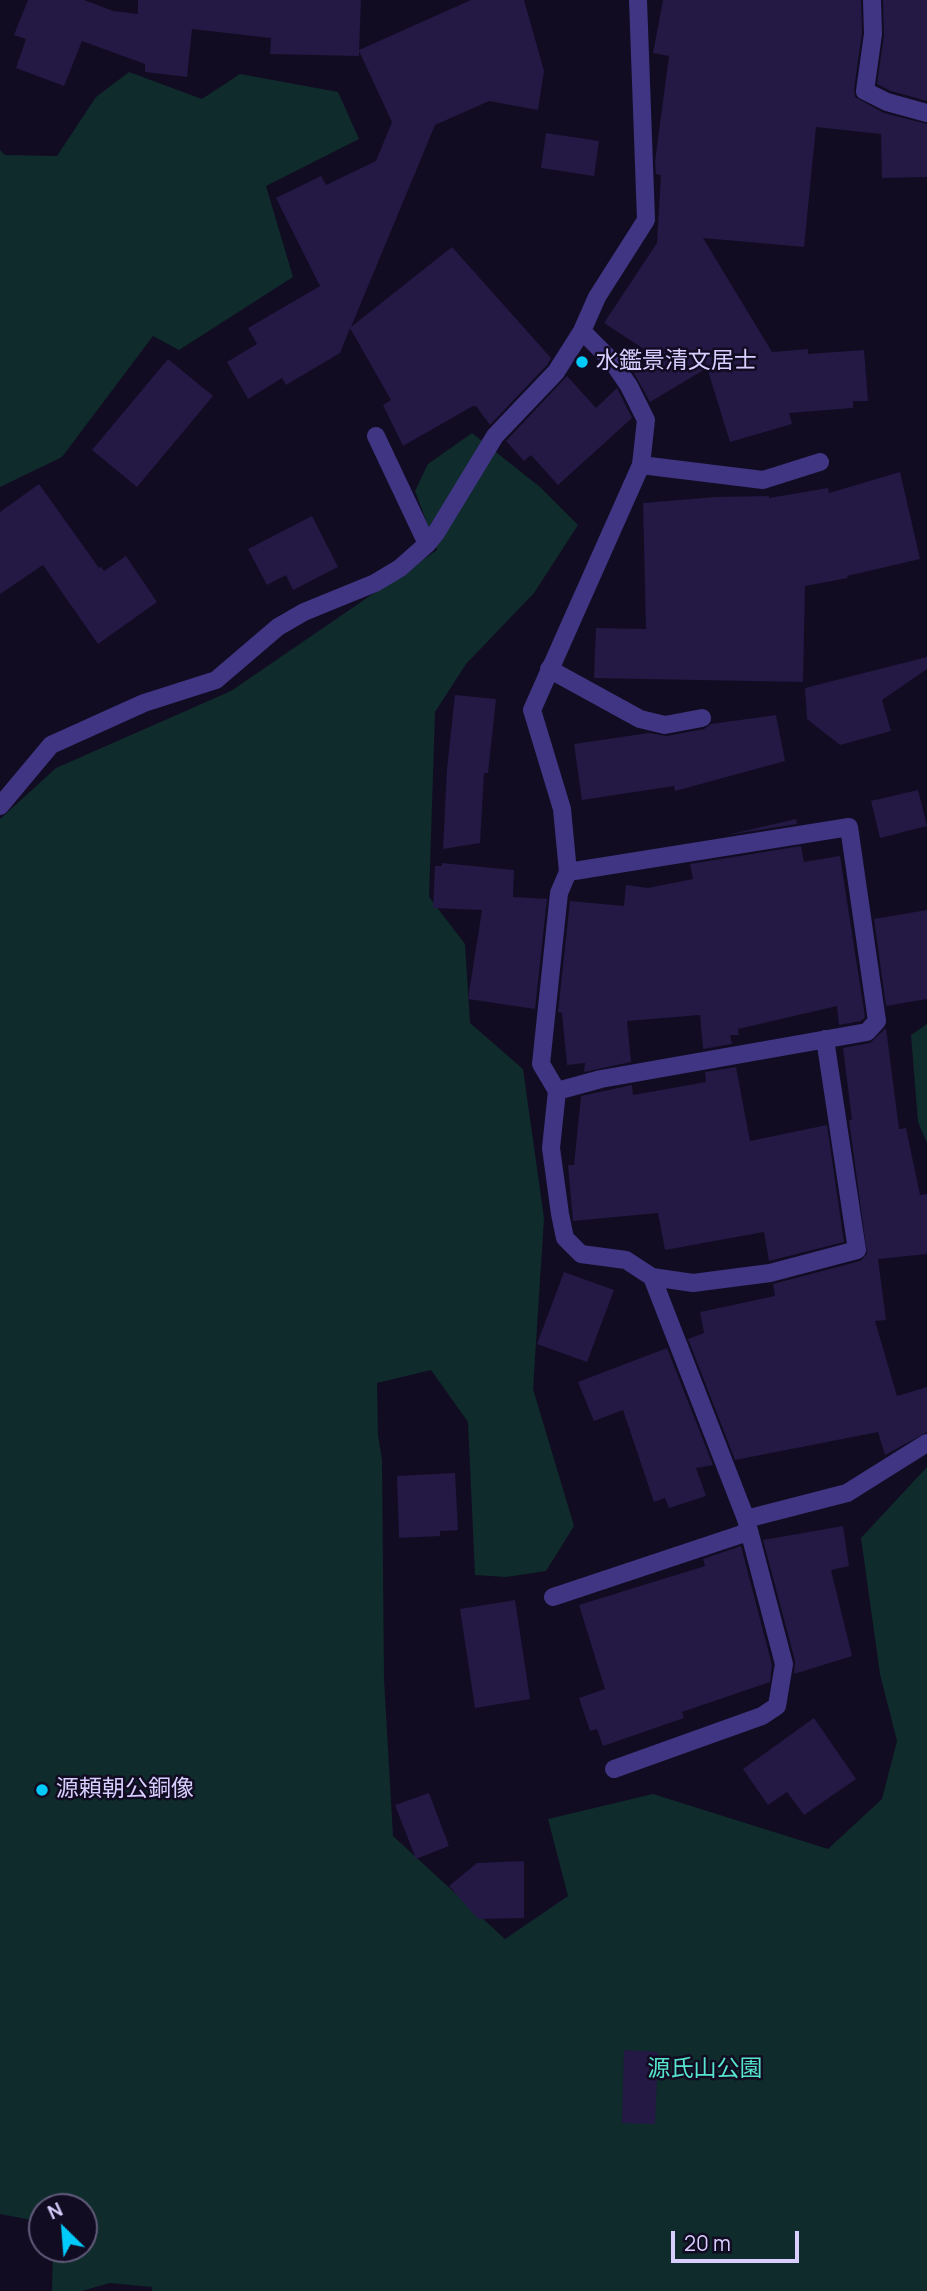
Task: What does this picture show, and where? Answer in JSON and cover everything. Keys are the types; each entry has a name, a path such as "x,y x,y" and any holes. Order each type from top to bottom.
{"street":[{"path":"0,806 51,745 144,704 216,680 278,627 304,612 375,583 400,568 427,544 495,436 556,372 582,331 597,297 646,220 638,0"},
{"path":"872,0 873,34 866,91 887,102 927,113"},
{"path":"582,331 612,360 646,420 641,466 532,710 562,809 568,872 559,893 541,1064 557,1091 551,1148 565,1238 581,1254 626,1260 652,1277 693,1283 770,1273 858,1250 825,1038"},
{"path":"376,436 427,544"},
{"path":"641,466 763,480 820,462"},
{"path":"549,669 640,719 665,724 702,718"},
{"path":"557,1091 601,1079 867,1032 877,1021 849,827 568,872"},
{"path":"614,1769 762,1716 777,1706 784,1664 747,1526 652,1277"},
{"path":"553,1597 747,1526 847,1493 927,1443"}],"green space":[{"path":"129,72 202,99 240,74 338,92 359,139 266,186 293,277 179,350 153,336 62,457 0,487 0,150 5,155 57,156 96,97"},
{"name":"源氏山公園","path":"472,433 540,487 578,525 534,593 466,664 435,712 429,897 465,944 470,1023 523,1069 544,1218 533,1389 574,1526 546,1571 506,1577 475,1575 468,1422 431,1370 377,1383 378,1435 382,1460 384,1679 393,1836 505,1939 568,1896 548,1819 653,1794 828,1849 882,1799 897,1741 880,1674 861,1538 927,1467 927,2291 152,2291 152,2287 110,2283 82,2291 52,2291 53,2263 98,2263 98,2193 28,2193 28,2219 0,2214 0,819 56,768 231,691 437,550 415,491 428,464"},
{"path":"927,1024 927,1143 918,1122 911,1035"}],"building":[{"path":"28,0 84,0 113,11 138,14 138,0 361,0 359,50 471,0 524,0 544,71 538,110 489,101 435,125 351,327 452,247 551,358 547,365 490,425 476,406 473,406 403,446 383,405 391,400 350,328 340,353 286,385 282,378 248,399 227,362 257,344 248,328 320,286 276,198 321,176 326,185 376,161 392,122 359,51 359,56 270,54 271,38 192,29 187,77 145,72 145,64 82,41 64,86 16,68 26,39 14,35"},
{"path":"663,0 861,0 862,33 855,97 884,113 927,124 927,177 882,178 881,134 816,127 804,247 703,238 772,352 808,349 808,354 864,350 868,401 853,401 853,408 789,413 792,424 730,442 707,368 650,402 634,373 653,355 604,323 657,243 661,175 656,174 655,162 669,56 653,53"},
{"path":"883,0 927,0 927,101 891,91 877,84 884,35"},
{"path":"546,133 599,141 594,176 541,168"},
{"path":"168,359 213,396 137,487 92,450"},
{"path":"567,376 596,408 617,388 632,418 558,485 531,455 524,461 506,441"},
{"path":"900,472 920,559 805,586 803,682 594,678 596,628 646,629 643,503 716,497 769,498 828,488 829,493"},
{"path":"39,484 99,568 104,571 126,556 157,602 98,644 43,565 0,594 0,512"},
{"path":"312,516 338,567 293,590 286,575 267,585 248,549"},
{"path":"927,657 927,669 882,700 891,731 840,745 807,719 805,688"},
{"path":"455,695 496,699 488,773 484,773 480,843 443,849 447,769"},
{"path":"776,715 785,761 675,791 674,786 582,800 574,744 649,733 667,736 704,729 711,724"},
{"path":"918,790 927,826 880,838 871,801"},
{"path":"796,819 797,824 727,835"},
{"path":"801,846 804,862 840,856 865,1017 861,1021 839,1025 837,1006 738,1029 739,1035 730,1035 732,1044 703,1049 700,1015 627,1021 631,1062 584,1072 585,1063 567,1065 562,1013 558,1012 570,901 624,906 626,885 648,888 693,879 690,864"},
{"path":"442,863 514,870 513,897 547,899 535,1009 468,999 482,910 433,908 435,866 442,866"},
{"path":"927,910 927,999 886,1006 874,919"},
{"path":"886,1028 899,1129 906,1128 920,1195 927,1194 927,1254 878,1259 886,1320 875,1321 897,1396 927,1387 927,1432 885,1455 878,1432 735,1460 688,1339 704,1333 700,1312 775,1296 773,1284 860,1261 867,1254 849,1120 852,1120 843,1048 870,1043"},
{"path":"736,1067 750,1141 827,1125 844,1242 769,1261 764,1232 665,1250 658,1213 573,1221 568,1165 574,1165 581,1096 632,1085 633,1095 706,1082 705,1072"},
{"path":"564,1272 614,1290 587,1362 537,1344"},
{"path":"667,1348 713,1465 696,1468 706,1496 669,1508 665,1498 654,1502 623,1410 594,1421 578,1382"},
{"path":"455,1473 458,1530 440,1531 440,1536 399,1538 397,1476"},
{"path":"843,1526 849,1566 831,1570 852,1656 794,1674 795,1661 763,1540"},
{"path":"741,1546 772,1665 770,1682 682,1712 684,1718 603,1746 597,1729 590,1731 579,1698 605,1689 579,1605 705,1566 703,1559"},
{"path":"515,1600 530,1699 475,1708 460,1609"},
{"path":"814,1718 856,1779 804,1815 787,1792 768,1805 743,1769"},
{"path":"429,1793 449,1846 416,1859 395,1805"},
{"path":"524,1861 524,1918 478,1919 449,1886 477,1863"},
{"path":"624,2050 658,2052 655,2124 622,2123"}],"place":[{"name":"水鑑景清文居士","path":"582,362"},
{"name":"源頼朝公銅像","path":"42,1790"}]}
